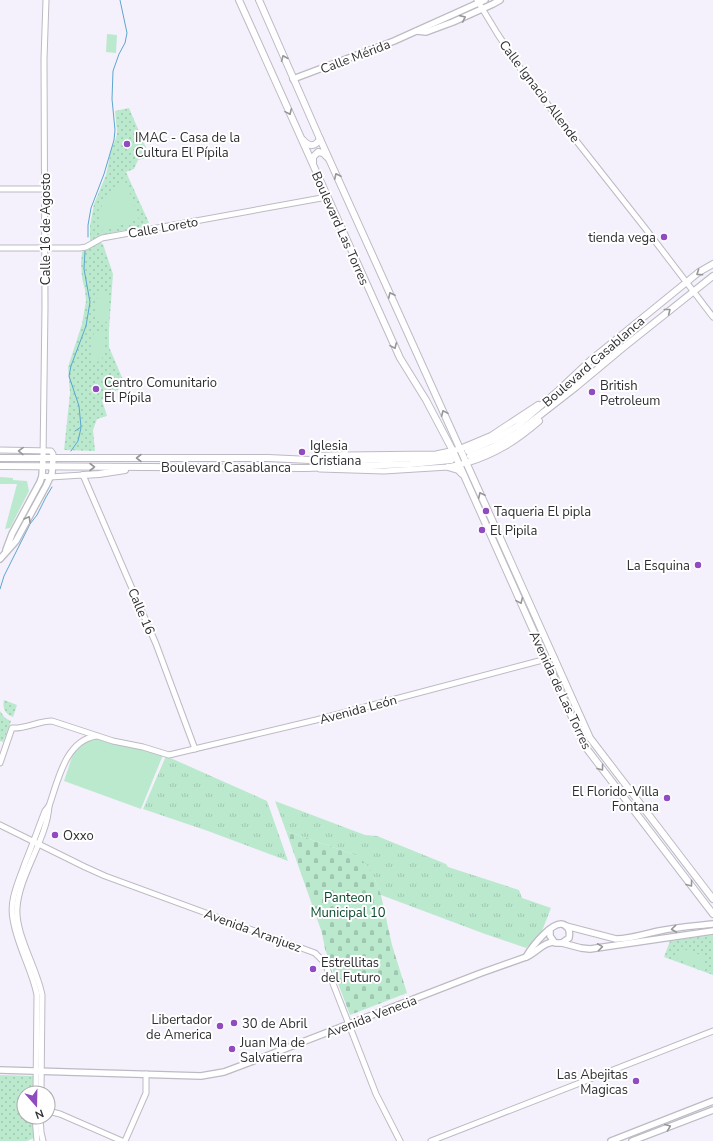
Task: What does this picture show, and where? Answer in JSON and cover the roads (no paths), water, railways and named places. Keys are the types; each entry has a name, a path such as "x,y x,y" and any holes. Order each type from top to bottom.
{"main road":[{"name":"Boulevard Las Torres","path":"239,0 400,358 426,400 451,455 459,464"},
{"name":"Boulevard Las Torres","path":"259,0 466,463"},
{"path":"425,30 478,1 485,0"},
{"path":"425,30 453,22 500,0"},
{"name":"Calle Mérida","path":"294,79 417,31 425,30"},
{"path":"300,136 310,145 316,144 320,139"},
{"path":"314,167 313,157 318,152 323,153 330,161"},
{"name":"Boulevard Casablanca","path":"713,264 686,282 592,359 516,427 469,453 493,447 517,433 552,407 713,276"},
{"path":"460,449 491,436 529,410 546,401"},
{"path":"466,463 488,455 514,441 542,418 552,407"},
{"path":"304,459 316,456 346,455"},
{"name":"Boulevard Casablanca","path":"0,458 355,460 438,457 451,455"},
{"name":"Boulevard Casablanca","path":"0,466 307,468 410,464 451,455"},
{"path":"6,551 12,534 42,476 43,458"},
{"path":"0,559 16,541 50,477 53,467 53,458"},
{"name":"Avenida de Las Torres","path":"466,463 594,745 713,899"},
{"name":"Avenida de Las Torres","path":"459,464 587,749 713,914"},
{"path":"83,475 99,474 136,467"},
{"path":"448,467 458,470 464,476"},
{"path":"526,957 529,951 550,929 554,925 558,924 621,939 663,930 713,924"},
{"path":"562,944 566,942 569,936 569,931 566,926"},
{"path":"550,929 550,936 553,942 590,949 713,932"},
{"name":"Avenida Venecia","path":"0,1070 201,1076 224,1072 481,972 526,957 546,943 553,942"},
{"path":"611,1141 713,1101"},
{"path":"632,1141 713,1110"}],"street":[{"name":"Calle 16 de Agosto","path":"43,458 45,248 44,59 46,0"},
{"name":"Calle Ignacio Allende","path":"478,1 526,77 713,317"},
{"path":"0,189 45,189"},
{"name":"Calle Loreto","path":"0,248 83,248 102,238 327,197"},
{"path":"346,455 451,455 460,449"},
{"path":"0,450 53,452 53,458"},
{"path":"307,468 384,471 448,467 466,463"},
{"path":"42,476 83,475"},
{"name":"Calle 16","path":"83,475 100,517 137,597 156,644 194,749"},
{"name":"Avenida León","path":"0,763 12,728 24,727 40,722 52,721 97,736 167,754 339,715 545,658 554,657"},
{"path":"37,1085 42,995 39,982 20,930 17,908 20,891 45,811 49,806 64,765 71,752 80,742 87,738 97,736"},
{"name":"Avenida Aranjuez","path":"0,825 85,868 315,953 325,963 376,1094 400,1141"},
{"path":"430,1141 713,1031"},
{"path":"39,1071 40,1085"},
{"path":"125,1141 146,1093 146,1074"},
{"path":"56,1113 122,1141"},
{"path":"36,1125 37,1141"},
{"path":"41,1125 43,1141"}],"waterway":[{"path":"88,237 88,225 91,208 104,174 114,140 115,130 112,99 113,71 125,43 127,33 120,0"},
{"path":"75,431 81,427 79,406 69,376 71,366 86,326 90,302 84,269 85,251"},
{"path":"71,451 78,441 81,428"},
{"path":"0,589 4,576 30,524 37,515 52,487"}],"place":[{"name":"IMAC - Casa de la Cultura El Pípila","path":"127,144"},
{"name":"tienda vega","path":"664,237"},
{"name":"Centro Comunitario El Pípila","path":"96,389"},
{"name":"British Petroleum","path":"592,392"},
{"name":"Iglesia Cristiana","path":"302,452"},
{"name":"Taqueria El pipla","path":"486,511"},
{"name":"El Pipila","path":"482,530"},
{"name":"La Esquina","path":"698,565"},
{"name":"El Florido-Villa Fontana","path":"667,798"},
{"name":"Oxxo","path":"55,835"},
{"name":"Estrellitas del Futuro","path":"313,969"},
{"name":"30 de Abril","path":"234,1023"},
{"name":"Libertador de America","path":"220,1026"},
{"name":"Juan Ma de Salvatierra","path":"232,1049"},
{"name":"Las Abejitas Magicas","path":"636,1081"}],"park label":[{"name":"Panteon Municipal 10","path":"348,904"}]}
